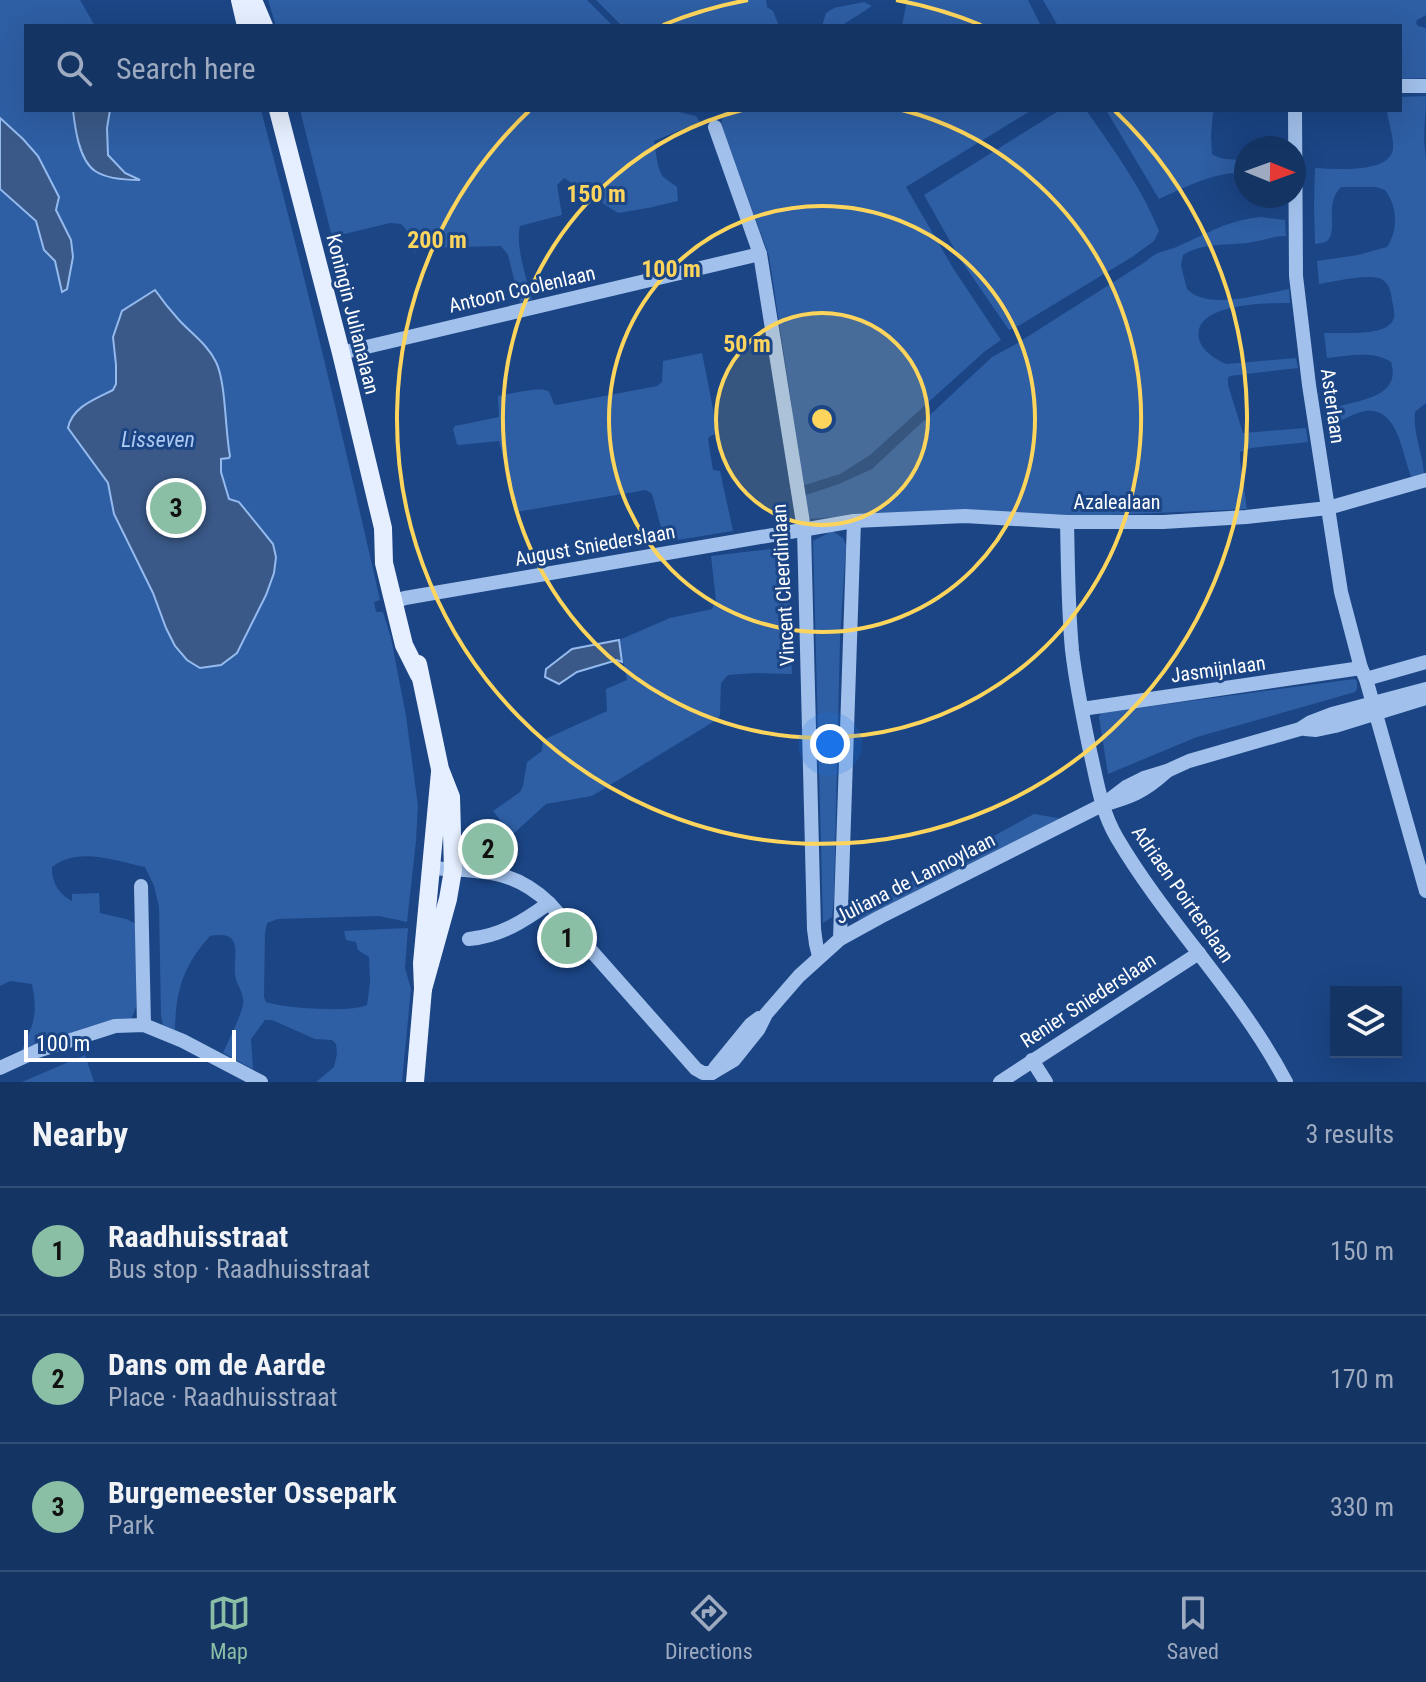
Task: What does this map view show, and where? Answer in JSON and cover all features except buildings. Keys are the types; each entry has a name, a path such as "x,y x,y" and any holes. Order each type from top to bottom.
{"main road":[{"path":"240,0 246,24"},
{"path":"253,0 263,24"},
{"name":"Koningin Julianalaan","path":"279,112 383,528 384,563 399,600 404,645 419,675 440,769 451,797 453,870 423,989"},
{"name":"Koningin Julianalaan","path":"415,1082 423,989 422,963 440,769"}],"street":[{"path":"1402,86 1426,86"},
{"name":"Asterlaan","path":"1295,112 1296,276 1309,385 1341,592 1425,883"},
{"name":"Vincent Cleerdinlaan","path":"715,127 760,254 804,529 814,929 819,956"},
{"name":"Antoon Coolenlaan","path":"341,353 760,254"},
{"name":"Azalealaan","path":"804,529 854,521 965,516 1067,522 1163,522 1246,517 1328,508 1426,480"},
{"path":"840,939 854,521"},
{"name":"Adriaen Poirterslaan","path":"1067,522 1072,651 1102,805 1116,836 1270,1052 1286,1082"},
{"name":"August Sniederslaan","path":"399,600 804,529"},
{"path":"1363,673 1426,662"},
{"name":"Jasmijnlaan","path":"1082,709 1363,673"},
{"name":"Juliana de Lannoylaan","path":"714,1077 726,1053 751,1024 766,1014 819,956 840,939 880,917 1102,805 1149,788 1167,771 1189,761 1300,729 1332,727 1426,689"},
{"name":"Juliana de Lannoylaan","path":"1374,708 1426,698"},
{"path":"431,868 493,873 516,879 534,889 690,1063 714,1077"},
{"path":"141,886 144,1025"},
{"path":"469,939 505,931 549,903"},
{"name":"Renier Sniederslaan","path":"1000,1082 1199,953"},
{"path":"0,1068 37,1051 115,1026 144,1025 183,1041 261,1082"},
{"path":"1032,1060 1046,1082"}],"shaded area":[{"path":"0,0 80,0 94,24 24,24 24,112 262,112 308,293 380,600 374,602 376,612 383,612 391,638 406,716 418,806 407,922 379,916 278,919 267,923 264,997 266,1002 301,1008 347,1009 367,1005 369,957 358,950 356,942 346,940 344,931 408,928 405,968 411,989 402,1082 316,1082 334,1067 336,1044 332,1040 315,1039 272,1020 265,1020 251,1039 253,1069 223,1053 243,1001 235,974 233,940 221,935 210,936 187,968 177,1003 175,1030 163,1025 159,907 145,867 85,856 74,857 52,867 54,882 67,898 72,901 72,894 99,893 100,913 137,924 136,1007 131,1020 88,1027 21,1052 34,1019 32,984 10,981 0,986"},
{"path":"268,0 587,0 611,24 275,24"},
{"path":"596,0 766,0 778,24 620,24"},
{"path":"907,0 1028,0 1040,24 902,24"},
{"path":"1043,0 1426,0 1426,15 1416,23 1426,28 1426,78 1402,79 1402,24 1057,24"},
{"path":"864,2 872,6 844,24 823,24 826,13 834,8"},
{"path":"1426,96 1426,403 1415,412 1424,475 1412,478 1398,434 1385,416 1365,411 1335,423 1333,408 1376,395 1390,383 1393,374 1391,362 1384,358 1360,355 1327,358 1324,333 1383,329 1394,318 1389,288 1375,277 1319,284 1317,261 1387,247 1395,226 1394,211 1385,190 1341,187 1333,201 1331,235 1327,241 1315,244 1315,168 1360,168 1382,163 1390,157 1393,140 1387,112 1402,112 1402,97"},
{"path":"301,112 679,112 696,116 700,122 654,141 662,176 677,187 678,201 618,213 564,178 557,185 562,215 520,226 520,252 532,300 520,303 508,255 501,246 426,248 414,252 406,229 401,224 390,223 332,237"},
{"path":"724,112 1029,112 906,187 953,268 1001,340 870,455 840,474 805,485 800,485 769,256 721,123"},
{"path":"1057,112 1087,112 1135,183 1159,231 1154,241 1132,257 1009,330 960,259 924,195"},
{"path":"1107,112 1214,112 1212,154 1234,159 1234,173 1191,185 1159,199"},
{"path":"1261,217 1285,220 1286,236 1200,248 1183,255 1181,266 1187,289 1196,296 1208,299 1236,299 1289,289 1290,303 1249,305 1218,312 1207,318 1200,327 1199,339 1203,347 1227,364 1296,358 1298,368 1228,378 1243,433 1306,428 1308,442 1240,452 1247,509 1089,516 945,510 807,519 803,496 872,469 992,357 1154,255 1228,224"},
{"path":"702,353 717,429 716,434 708,439 713,470 720,471 733,531 665,542 652,494 646,490 516,512 499,441 457,444 455,426 499,417 498,396 539,389 549,392 557,405 657,386 662,382 663,361"},
{"path":"832,531 843,538 846,545 840,639 834,897 832,917 823,923 813,541"},
{"path":"788,547 792,674 728,675 721,683 718,719 592,796 546,804 512,835 493,811 520,792 527,762 542,751 543,740 607,711 606,689 627,680 619,640 670,618 712,609 716,601 711,556"},
{"path":"1357,681 1355,692 1197,737 1108,774 1099,717 1101,713"},
{"path":"1034,814 1063,819 859,920 856,911"},
{"path":"85,1055 94,1082 22,1082"}],"water":[{"path":"73,112 110,112 108,155 125,173 140,180 105,176 95,171 85,159"},
{"path":"0,118 38,156 59,197 56,210 71,240 73,257 67,289 62,292 55,261 44,250 36,221 0,189"},
{"name":"Lisseven","path":"155,290 216,362 222,382 230,456 221,459 221,472 229,499 239,502 273,544 276,557 266,595 237,653 221,665 200,668 187,660 175,646 114,514 108,483 68,428 79,409 113,390 116,365 113,337 122,311"},
{"path":"619,640 622,662 617,660 577,672 559,684 545,677 546,669 572,649"}],"place":[{"name":"Burgemeester Ossepark","path":"176,508"},
{"name":"Dans om de Aarde","path":"488,849"},
{"name":"Raadhuisstraat","path":"567,938"}]}
